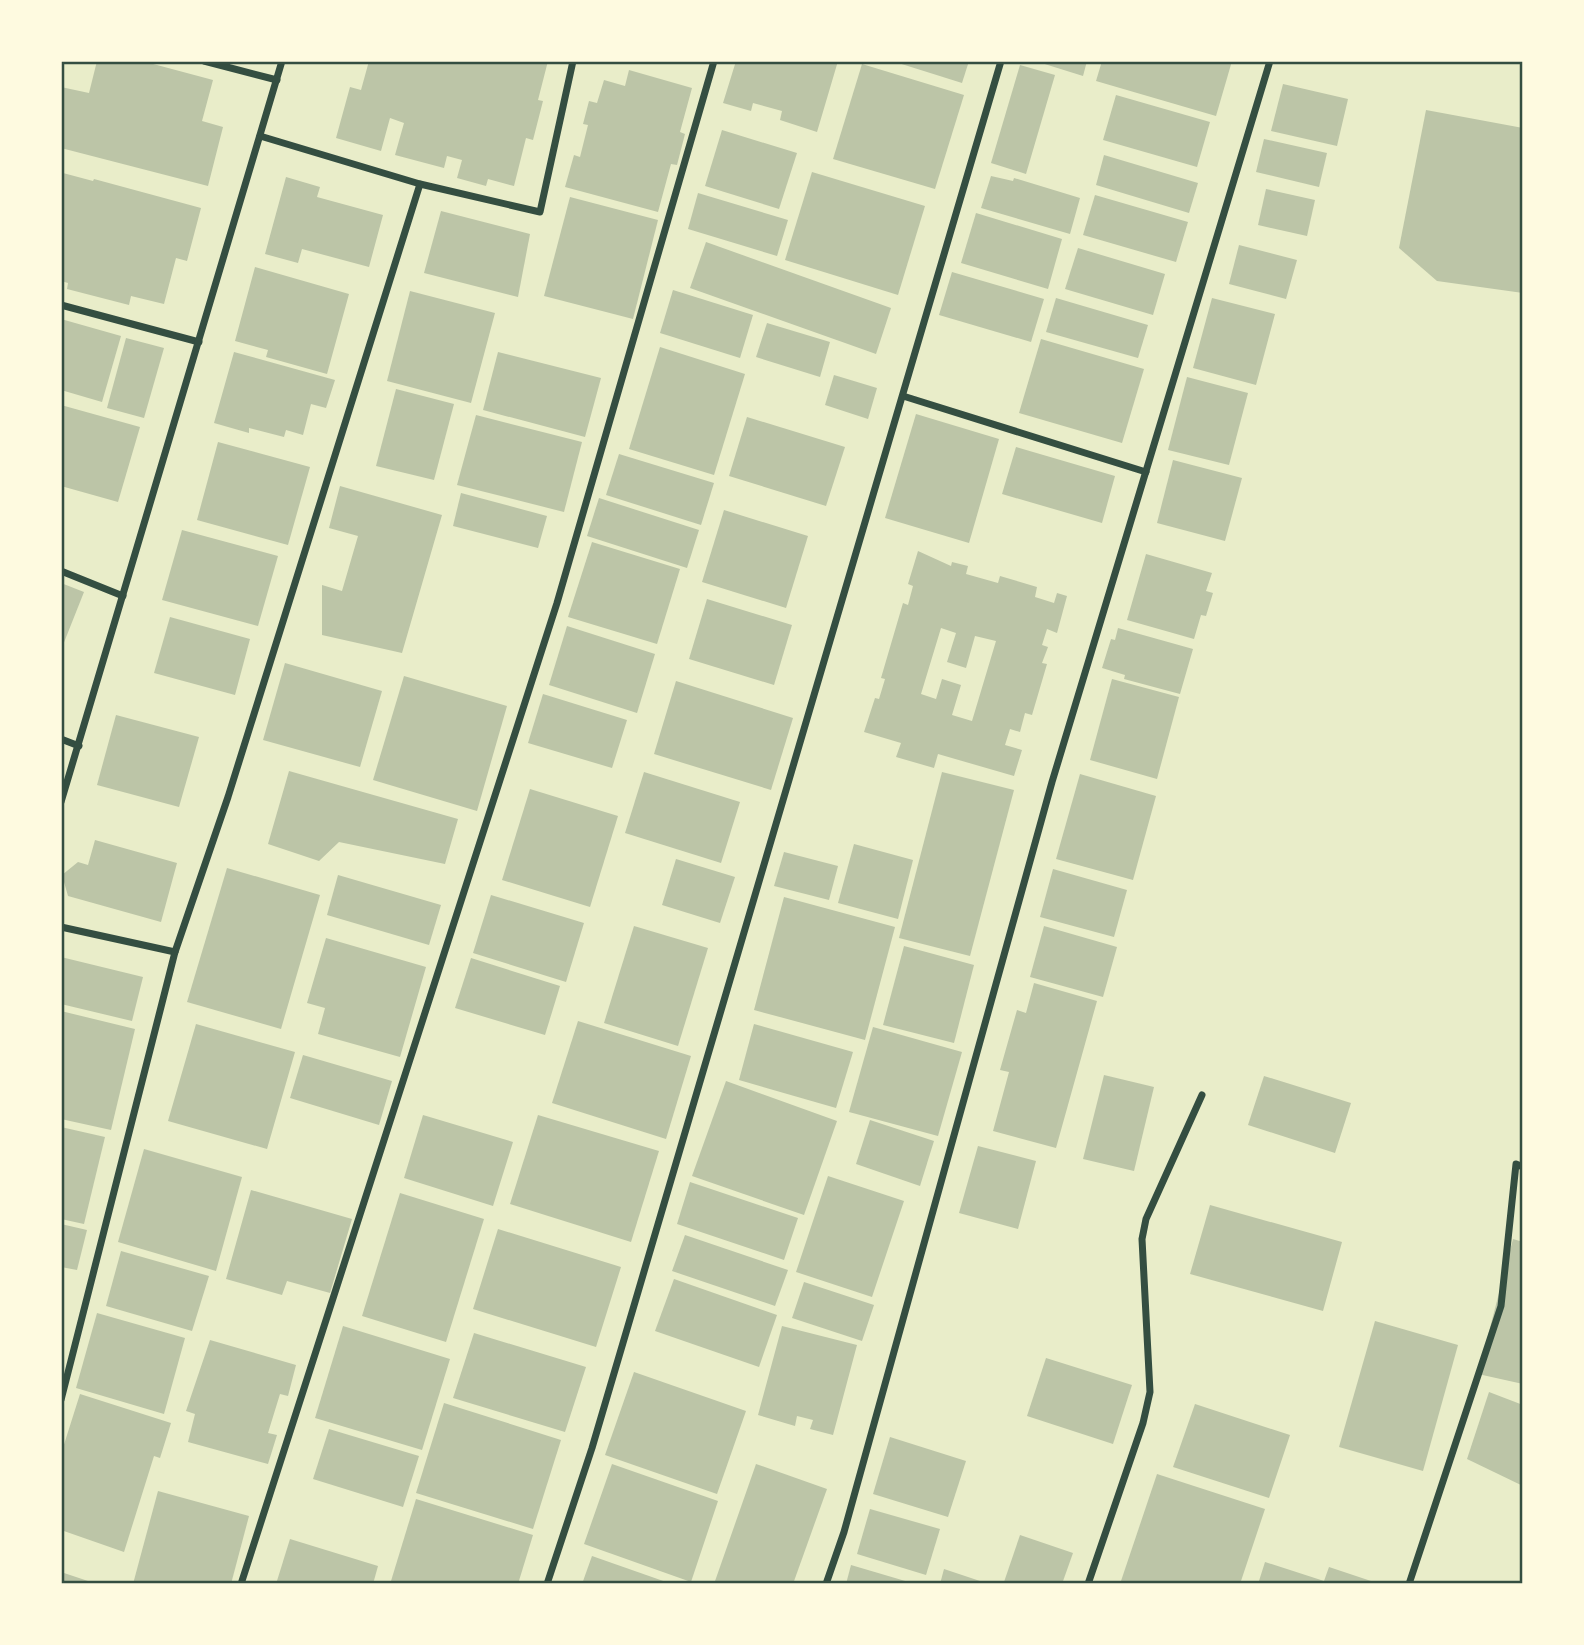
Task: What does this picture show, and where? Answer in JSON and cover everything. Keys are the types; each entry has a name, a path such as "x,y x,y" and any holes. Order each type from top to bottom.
{"street":[{"path":"204,61 277,80"},
{"path":"61,802 282,61"},
{"path":"260,136 420,184 540,212 573,61"},
{"path":"241,1584 558,603 714,61"},
{"path":"547,1584 596,1434 1001,61"},
{"path":"827,1584 844,1532 1052,782 1270,61"},
{"path":"61,1400 175,952 228,797 420,184"},
{"path":"61,305 199,342"},
{"path":"903,396 1146,472"},
{"path":"61,571 123,596"},
{"path":"61,739 79,746"},
{"path":"61,927 175,952"},
{"path":"1088,1584 1143,1423 1150,1392 1143,1239 1146,1219 1202,1095"},
{"path":"1409,1584 1501,1306 1516,1164 1523,1167"}],"building":[{"path":"97,61 142,61 213,80 202,121 223,127 208,186 61,148 61,87 89,93"},
{"path":"369,61 548,61 538,100 543,101 533,140 526,138 514,186 488,179 486,186 457,178 462,160 447,156 444,168 395,155 404,123 390,118 381,151 336,138 350,87 361,90"},
{"path":"736,61 838,61 817,132 780,120 782,111 753,103 751,111 723,103"},
{"path":"892,61 969,61 962,83"},
{"path":"1035,61 1087,61 1083,76"},
{"path":"1102,61 1232,61 1216,116 1096,81"},
{"path":"862,64 964,95 935,189 833,159"},
{"path":"1020,65 1055,75 1026,174 991,163"},
{"path":"629,70 692,88 680,132 685,134 677,165 671,164 658,212 565,187 574,155 580,157 588,125 583,124 589,101 597,103 604,80 625,86"},
{"path":"1283,84 1348,99 1337,146 1271,131"},
{"path":"1116,95 1210,122 1197,167 1103,140"},
{"path":"1426,110 1523,128 1523,293 1437,281 1399,248"},
{"path":"722,130 797,153 779,209 705,186"},
{"path":"1264,139 1327,153 1319,187 1256,172"},
{"path":"1104,155 1198,183 1189,213 1096,185"},
{"path":"812,172 925,206 898,295 785,260"},
{"path":"63,173 201,208 187,261 176,258 164,304 131,296 129,305 67,289 68,283 61,281"},
{"path":"991,176 1013,181 1014,178 1080,198 1070,234 981,208"},
{"path":"286,177 320,187 317,197 383,215 369,267 302,249 298,263 265,254"},
{"path":"1266,189 1315,200 1307,236 1258,225"},
{"path":"698,193 788,220 777,256 688,229"},
{"path":"1095,195 1188,222 1176,262 1083,235"},
{"path":"570,197 658,220 633,319 544,296"},
{"path":"441,211 530,234 518,297 424,273"},
{"path":"976,213 1062,239 1048,289 961,263"},
{"path":"706,242 891,308 876,354 690,288"},
{"path":"1239,245 1297,260 1286,299 1229,284"},
{"path":"1078,248 1165,274 1153,315 1065,289"},
{"path":"255,267 349,294 327,374 266,357 268,350 235,341"},
{"path":"952,272 1044,299 1031,342 939,315"},
{"path":"673,290 753,315 740,358 660,333"},
{"path":"410,291 495,313 471,403 387,381"},
{"path":"1056,298 1148,325 1138,358 1046,332"},
{"path":"1212,298 1275,314 1256,385 1193,368"},
{"path":"61,319 121,336 102,402 61,390"},
{"path":"767,323 830,342 820,377 756,357"},
{"path":"126,338 164,348 144,418 107,408"},
{"path":"1041,339 1144,369 1122,443 1019,413"},
{"path":"660,347 745,374 714,475 629,449"},
{"path":"234,352 335,380 326,408 311,404 303,435 286,430 284,437 249,428 249,433 214,423"},
{"path":"498,352 601,378 585,437 483,410"},
{"path":"834,375 877,388 868,419 825,405"},
{"path":"1187,377 1248,393 1229,465 1168,450"},
{"path":"396,389 454,404 434,480 376,466"},
{"path":"61,405 140,427 118,502 61,486"},
{"path":"916,414 999,439 969,543 885,518"},
{"path":"476,415 582,442 564,512 457,485"},
{"path":"747,417 845,447 826,506 729,476"},
{"path":"218,442 310,467 288,545 197,520"},
{"path":"1016,447 1115,476 1102,523 1002,494"},
{"path":"619,454 714,483 701,525 606,495"},
{"path":"1173,460 1242,478 1225,541 1157,523"},
{"path":"340,486 442,515 402,653 322,635 322,585 342,591 358,536 329,528"},
{"path":"461,493 547,516 538,548 453,526"},
{"path":"599,498 699,530 687,568 587,536"},
{"path":"724,510 808,536 786,608 702,582"},
{"path":"182,530 278,556 258,626 162,600"},
{"path":"592,542 680,569 657,644 568,617"},
{"path":"918,551 951,566 952,562 968,566 966,574 998,583 1000,576 1037,587 1035,597 1054,603 1057,593 1067,596 1057,633 1047,629 1042,645 1048,647 1042,663 1047,664 1032,715 1025,713 1020,732 1010,729 1005,745 1022,750 1014,776 938,754 934,768 896,757 901,743 864,732 875,698 879,699 885,679 881,678 903,603 908,605 913,586 908,584","holes":["941,628 956,633 947,662 966,668 975,636 996,641 972,721 952,715 961,685 942,679 936,699 921,694"]},
{"path":"1146,554 1212,573 1206,591 1213,593 1206,616 1201,615 1194,639 1127,620"},
{"path":"61,583 84,592 61,650"},
{"path":"707,599 792,625 774,685 689,659"},
{"path":"170,617 250,639 235,695 154,673"},
{"path":"567,626 655,654 637,713 549,685"},
{"path":"1118,628 1193,649 1180,694 1124,679 1125,675 1102,668 1111,639 1115,640"},
{"path":"285,663 382,691 360,767 263,740"},
{"path":"404,676 507,706 477,811 373,780"},
{"path":"1112,679 1179,697 1157,779 1090,760"},
{"path":"676,681 793,718 771,790 654,754"},
{"path":"543,694 627,720 612,768 528,743"},
{"path":"116,715 199,737 179,807 97,785"},
{"path":"289,771 458,819 445,864 339,842 319,861 268,844"},
{"path":"644,772 740,802 721,863 625,833"},
{"path":"942,772 1014,790 970,956 899,938"},
{"path":"1080,774 1156,796 1133,880 1056,859"},
{"path":"530,789 618,816 590,907 502,880"},
{"path":"95,840 177,863 161,922 68,896 62,875 78,862 88,865"},
{"path":"854,844 913,860 898,919 838,903"},
{"path":"784,852 838,866 829,900 774,886"},
{"path":"676,859 735,877 720,923 662,905"},
{"path":"227,868 320,895 281,1029 187,1002"},
{"path":"1053,869 1127,890 1114,937 1040,917"},
{"path":"338,875 441,905 429,945 327,915"},
{"path":"491,895 584,923 566,982 473,953"},
{"path":"784,897 895,927 865,1040 754,1010"},
{"path":"634,926 708,948 678,1046 604,1023"},
{"path":"1044,926 1117,947 1103,997 1030,977"},
{"path":"326,938 426,967 400,1057 318,1034 325,1008 307,1003"},
{"path":"904,946 974,965 954,1043 883,1025"},
{"path":"61,957 143,977 132,1021 61,1004"},
{"path":"471,958 560,986 545,1035 455,1008"},
{"path":"1034,983 1097,1001 1056,1148 993,1131 1009,1072 1000,1070 1017,1010 1026,1013"},
{"path":"61,1011 135,1029 111,1130 61,1119"},
{"path":"578,1021 691,1056 666,1139 552,1103"},
{"path":"196,1024 295,1052 267,1149 168,1121"},
{"path":"754,1024 853,1052 836,1108 739,1080"},
{"path":"873,1027 962,1052 938,1136 849,1112"},
{"path":"303,1055 392,1081 379,1125 290,1098"},
{"path":"1104,1075 1154,1087 1134,1171 1083,1159"},
{"path":"1264,1076 1351,1103 1335,1153 1248,1125"},
{"path":"726,1081 837,1121 804,1215 692,1176"},
{"path":"423,1115 513,1142 493,1206 404,1178"},
{"path":"538,1115 659,1151 631,1242 510,1204"},
{"path":"870,1120 934,1141 920,1186 856,1164"},
{"path":"61,1127 105,1137 84,1224 61,1219"},
{"path":"978,1146 1036,1161 1018,1229 959,1213"},
{"path":"144,1149 242,1177 216,1271 118,1242"},
{"path":"828,1176 904,1201 872,1297 796,1272"},
{"path":"690,1182 798,1218 784,1260 677,1224"},
{"path":"251,1190 352,1219 330,1293 287,1281 282,1295 226,1279"},
{"path":"400,1193 484,1219 446,1342 362,1316"},
{"path":"1210,1205 1342,1242 1323,1311 1190,1274"},
{"path":"61,1224 87,1230 77,1270 61,1267"},
{"path":"498,1229 621,1267 596,1347 473,1309"},
{"path":"685,1235 788,1270 775,1306 672,1271"},
{"path":"1513,1239 1523,1242 1523,1384 1478,1374"},
{"path":"121,1251 209,1276 192,1331 106,1306"},
{"path":"674,1279 777,1315 759,1367 655,1331"},
{"path":"804,1282 874,1305 862,1341 792,1318"},
{"path":"97,1313 185,1338 164,1414 76,1388"},
{"path":"1375,1321 1458,1345 1423,1471 1339,1447"},
{"path":"343,1326 450,1359 422,1450 315,1418"},
{"path":"782,1326 857,1345 833,1435 810,1429 813,1420 797,1416 795,1426 758,1415"},
{"path":"474,1333 586,1367 565,1432 453,1398"},
{"path":"210,1340 296,1365 288,1396 280,1394 268,1433 277,1435 268,1464 188,1442 195,1414 186,1411"},
{"path":"1046,1358 1132,1385 1113,1444 1027,1416"},
{"path":"634,1372 746,1411 717,1494 605,1455"},
{"path":"1489,1392 1523,1405 1523,1486 1467,1459"},
{"path":"80,1394 171,1423 160,1458 154,1456 124,1552 61,1530 61,1454"},
{"path":"444,1403 561,1440 533,1529 416,1493"},
{"path":"1195,1404 1290,1435 1269,1498 1173,1467"},
{"path":"329,1429 419,1456 403,1507 313,1479"},
{"path":"890,1437 966,1461 948,1517 873,1494"},
{"path":"612,1464 718,1501 691,1582 584,1544"},
{"path":"756,1464 827,1489 793,1584 714,1584"},
{"path":"1157,1474 1265,1509 1240,1584 1120,1584"},
{"path":"158,1491 249,1516 231,1584 133,1584"},
{"path":"416,1499 533,1535 518,1584 391,1581"},
{"path":"870,1509 940,1529 926,1575 857,1554"},
{"path":"1020,1535 1073,1553 1062,1584 1004,1582"},
{"path":"290,1539 378,1566 373,1584 276,1584"},
{"path":"592,1556 669,1583 669,1584 582,1584"},
{"path":"1265,1562 1324,1581 1329,1567 1380,1584 1258,1584"},
{"path":"851,1565 912,1583 912,1584 846,1584"},
{"path":"944,1569 986,1583 986,1584 940,1584"},
{"path":"61,1572 94,1583 94,1584 61,1584"}]}
